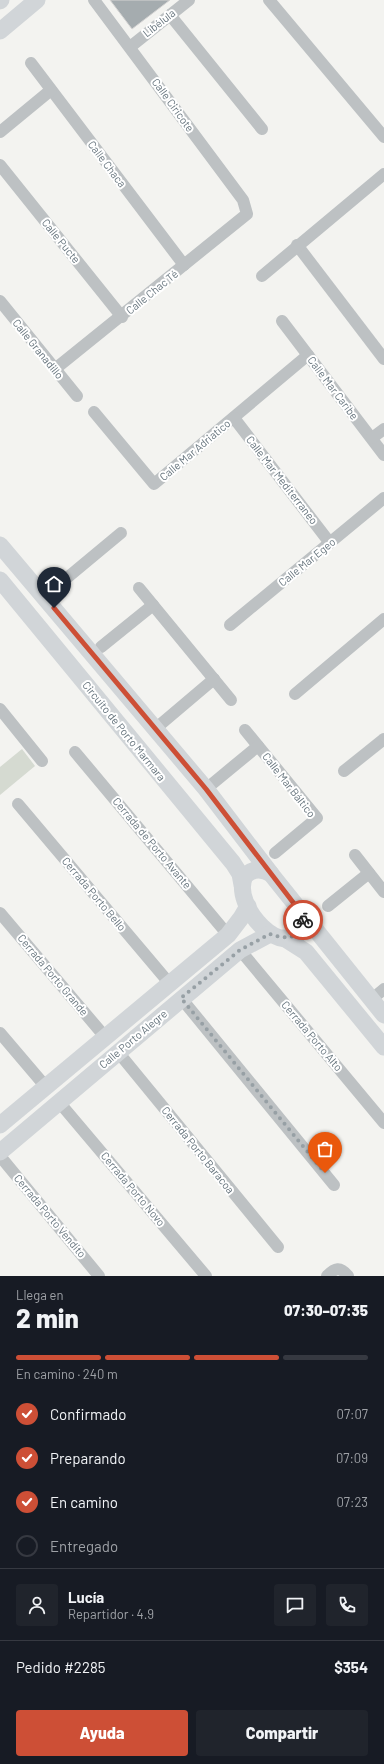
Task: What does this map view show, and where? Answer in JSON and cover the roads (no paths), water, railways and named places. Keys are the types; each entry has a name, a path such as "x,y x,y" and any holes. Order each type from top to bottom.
{"street":[{"path":"0,31 37,0"},
{"name":"Calle Ciricote","path":"94,0 243,200 247,214"},
{"name":"Libélula","path":"130,47 189,0"},
{"path":"269,0 384,137"},
{"path":"170,15 262,129"},
{"name":"Calle Chaca","path":"31,63 184,265"},
{"path":"0,132 51,90"},
{"name":"Calle Pucte","path":"0,165 122,317"},
{"path":"262,276 297,245 384,174"},
{"name":"Calle Chac Té","path":"56,369 122,317 247,214"},
{"path":"297,245 384,359"},
{"name":"Calle Granadillo","path":"0,301 77,396"},
{"name":"Calle Mar Caribe","path":"282,322 384,455"},
{"name":"Calle Mar Adriatico","path":"94,412 154,484 308,355"},
{"name":"Calle Mar Mediterraneo","path":"234,418 330,543"},
{"path":"372,438 384,429"},
{"name":"Calle Mar Egeo","path":"230,625 384,498"},
{"path":"44,597 121,533"},
{"path":"0,545 206,789 302,914 378,994 384,1015"},
{"name":"Circuito de Porto Marmara","path":"0,580 240,874 248,906 256,921 277,936 306,952 384,1047"},
{"path":"139,588 231,700"},
{"path":"101,647 153,605"},
{"path":"295,694 384,619"},
{"path":"155,729 214,679"},
{"path":"0,709 42,761"},
{"name":"Calle Mar Báltico","path":"245,730 317,818 275,853"},
{"path":"344,771 384,739"},
{"name":"Calle Mar Báltico","path":"206,789 258,746"},
{"name":"Cerrada de Porto Avante","path":"75,752 228,935"},
{"name":"Cerrada Porto Bello","path":"18,804 170,984"},
{"path":"355,855 384,892"},
{"path":"242,885 245,876 252,871 259,869 271,874"},
{"path":"328,906 369,873"},
{"name":"Calle Porto Alegre","path":"0,1125 228,935 248,906"},
{"name":"Cerrada Porto Grande","path":"0,913 106,1038"},
{"path":"277,936 293,937 299,934 303,927 302,914"},
{"path":"228,935 240,950"},
{"name":"Calle Porto Alegre","path":"0,1152 181,998 240,950 277,936"},
{"name":"Cerrada Porto Alto","path":"240,950 384,1123"},
{"path":"170,984 334,1185"},
{"path":"0,1033 46,1087"},
{"path":"106,1038 118,1052"},
{"name":"Cerrada Porto Baracoa","path":"118,1052 278,1247"},
{"name":"Cerrada Porto Novo","path":"59,1102 206,1276"},
{"name":"Cerrada Porto Vendito","path":"0,1156 99,1276"},
{"path":"327,1276 339,1268 348,1276"}]}
